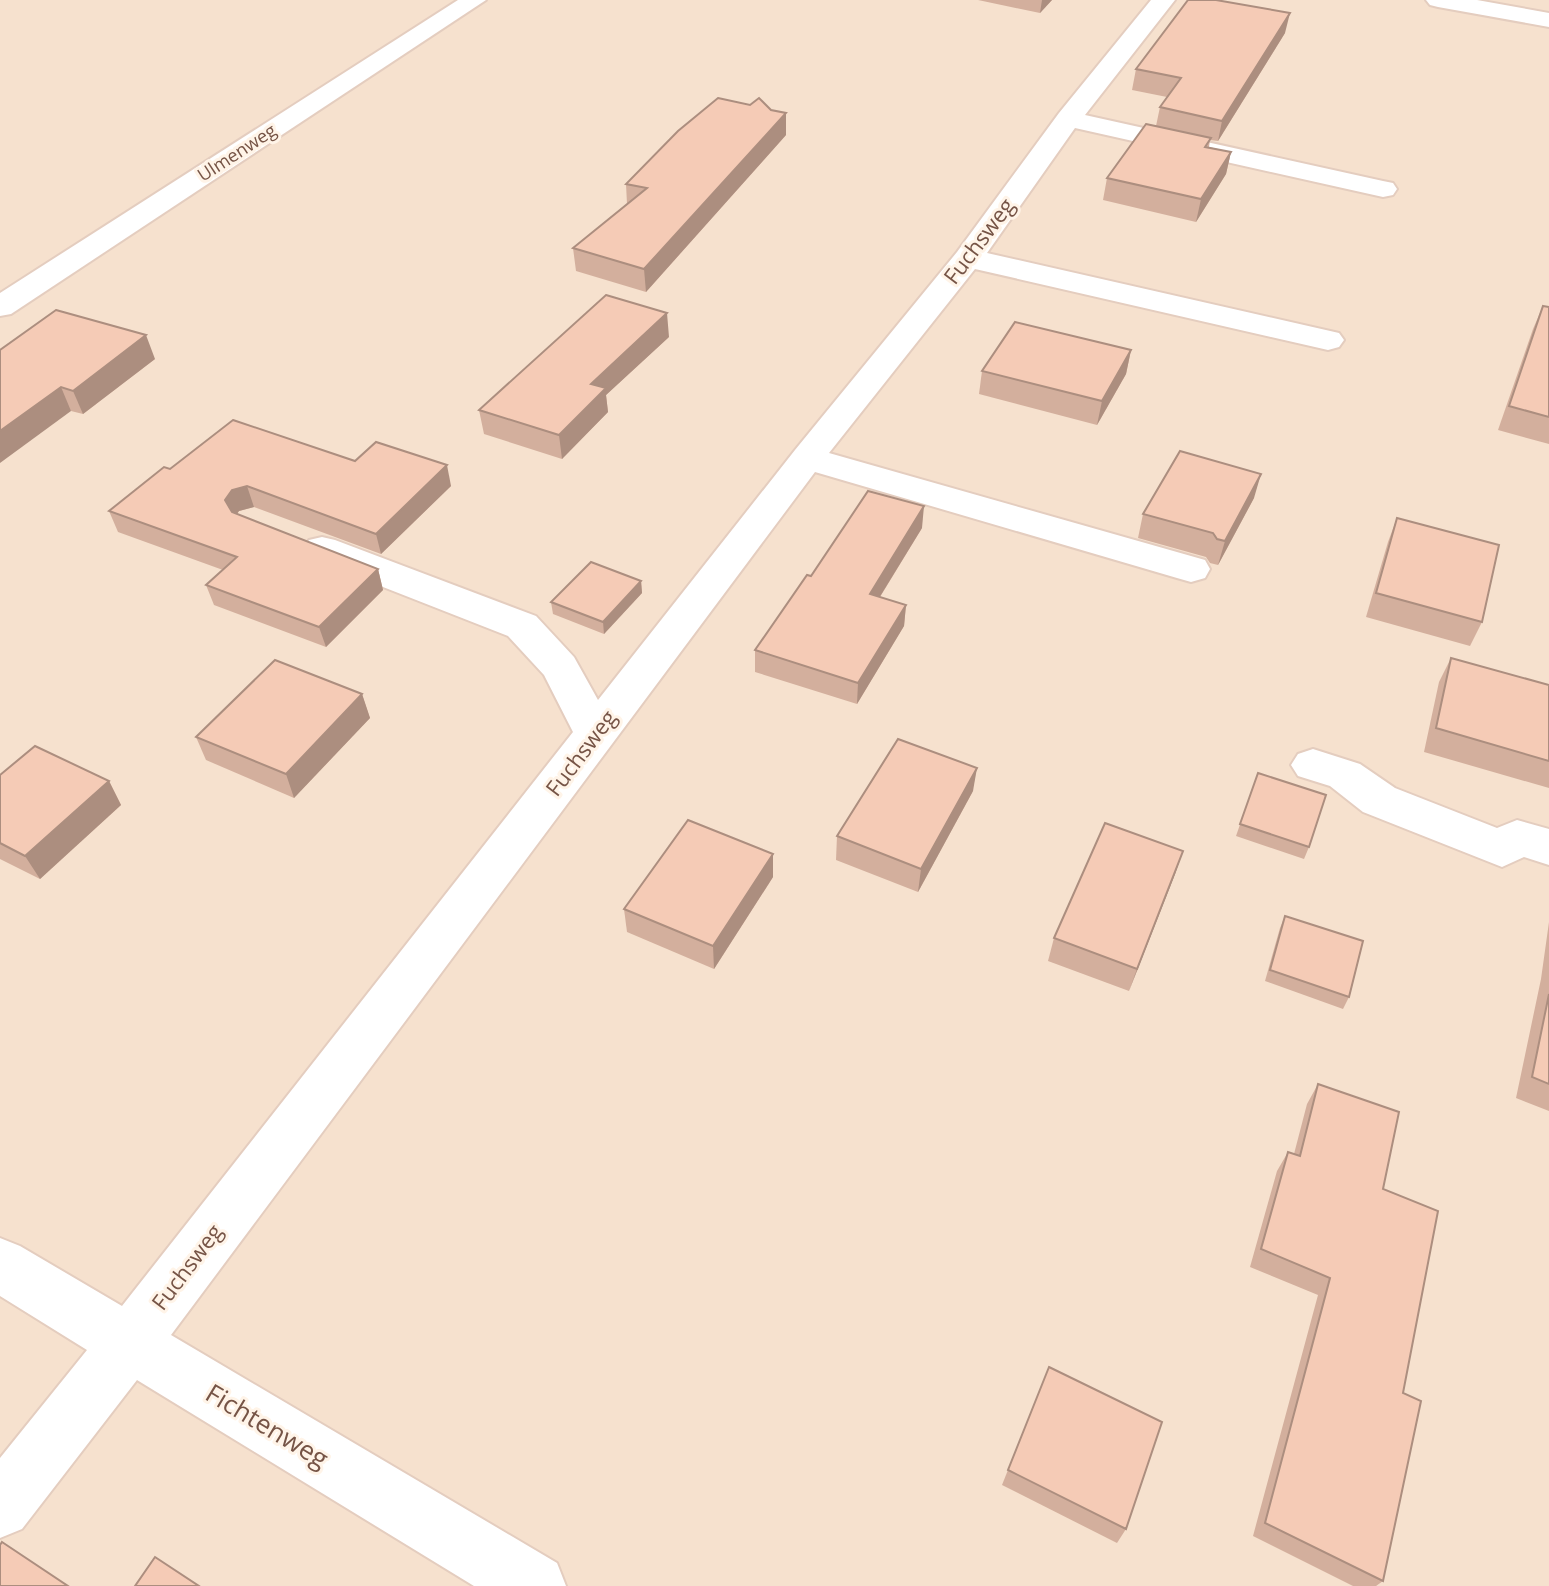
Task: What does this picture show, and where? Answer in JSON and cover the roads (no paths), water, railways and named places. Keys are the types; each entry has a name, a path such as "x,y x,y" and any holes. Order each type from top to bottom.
{"street":[{"name":"Ulmenweg","path":"0,307 474,0"},
{"name":"Fuchsweg","path":"0,1507 129,1344 807,458 968,258 1068,119 1163,0"},
{"path":"1438,0 1549,20"},
{"path":"1068,119 1383,189"},
{"path":"968,258 1328,340"},
{"path":"807,458 1191,569"},
{"path":"283,534 522,626 560,667 595,734"},
{"path":"1313,765 1345,775 1379,800 1502,849 1517,837 1549,847"},
{"name":"Fichtenweg","path":"0,1265 534,1586"}]}
